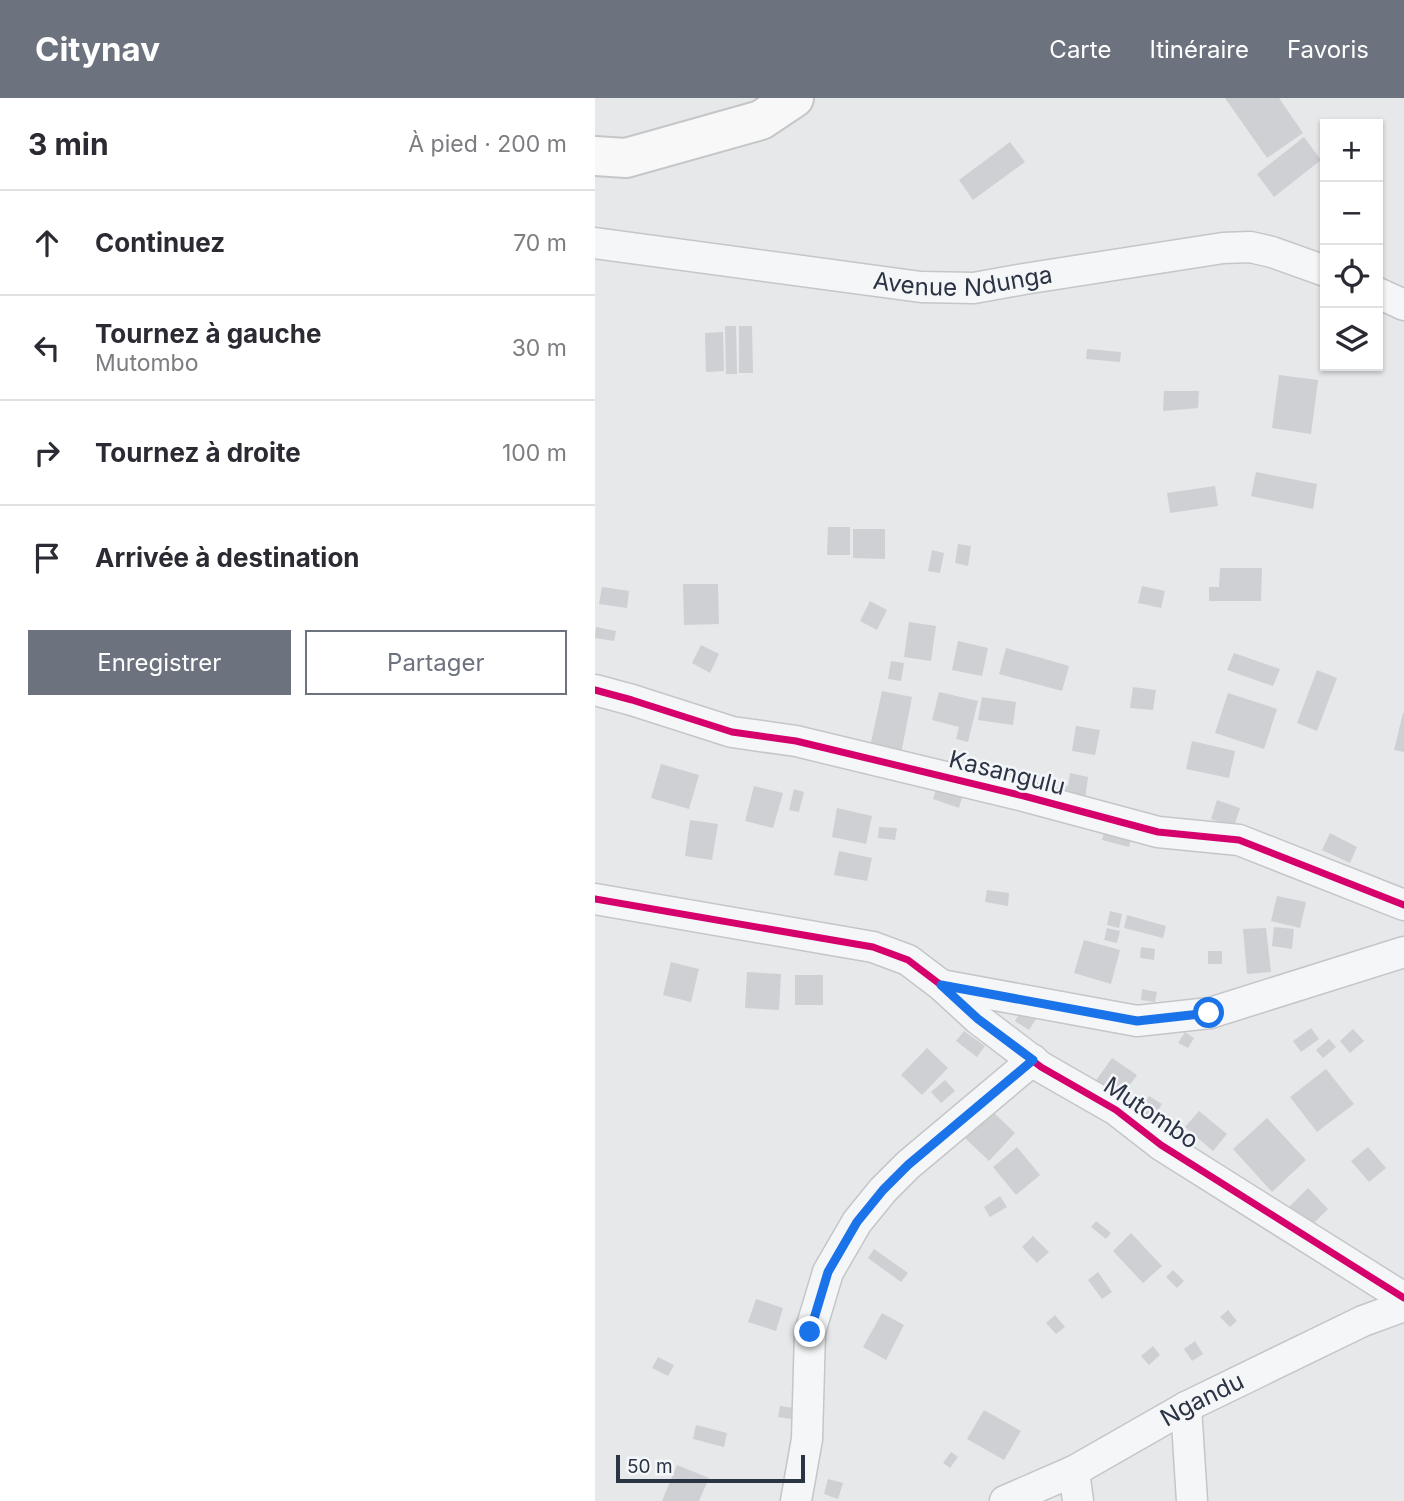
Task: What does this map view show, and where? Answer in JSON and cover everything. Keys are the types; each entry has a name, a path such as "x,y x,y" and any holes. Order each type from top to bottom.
{"street":[{"path":"595,156 627,159 761,120 795,98"},
{"name":"Avenue Ndunga","path":"595,243 921,287 974,288 1210,250 1250,247 1320,269"},
{"path":"1383,295 1404,305"},
{"name":"Kasangulu","path":"595,690 732,732 796,741 1024,796 1158,832 1239,840 1404,905"},
{"name":"Mutombo","path":"595,899 873,947 908,960 941,985 978,1019 1033,1060 1116,1110 1161,1145 1404,1298"},
{"path":"941,985 1137,1021 1209,1013 1404,952"},
{"path":"796,1501 807,1439 810,1332 828,1272 857,1222 883,1190 908,1165 1033,1060"},
{"name":"Ngandu","path":"1005,1501 1074,1471 1186,1408 1363,1321 1404,1306"},
{"path":"1186,1408 1192,1501"},
{"path":"1074,1471 1078,1501"}],"building":[{"path":"1225,98 1279,98 1303,133 1267,158"},
{"path":"1304,137 1320,159 1274,197 1257,174"},
{"path":"1010,142 1025,162 973,200 959,180"},
{"path":"725,326 736,326 737,374 726,374"},
{"path":"739,326 752,326 753,373 739,373"},
{"path":"723,332 724,371 706,372 705,333"},
{"path":"1087,349 1121,352 1120,362 1086,359"},
{"path":"1279,375 1318,380 1311,434 1272,428"},
{"path":"1164,391 1199,391 1198,408 1163,411"},
{"path":"1256,472 1317,484 1313,509 1251,496"},
{"path":"1215,486 1218,506 1170,513 1167,493"},
{"path":"828,527 850,527 850,555 827,555"},
{"path":"853,529 885,529 885,559 853,558"},
{"path":"958,544 971,546 968,566 955,563"},
{"path":"932,550 944,553 940,573 928,571"},
{"path":"1220,568 1262,568 1261,601 1209,601 1209,587 1219,587"},
{"path":"683,584 718,584 719,624 684,625"},
{"path":"1142,586 1165,591 1161,608 1138,603"},
{"path":"602,587 629,591 627,608 599,604"},
{"path":"870,601 887,610 877,630 860,621"},
{"path":"909,622 936,626 931,661 904,657"},
{"path":"596,627 616,631 614,641 595,638"},
{"path":"958,641 988,648 982,676 952,670"},
{"path":"701,645 719,654 710,673 692,663"},
{"path":"1006,648 1069,666 1062,691 999,674"},
{"path":"1234,653 1280,669 1273,686 1227,670"},
{"path":"891,661 904,663 901,681 888,679"},
{"path":"1317,670 1337,678 1317,731 1297,723"},
{"path":"1133,687 1156,690 1153,710 1130,708"},
{"path":"882,691 912,697 901,754 870,747"},
{"path":"939,692 978,701 968,742 956,739 959,727 932,720"},
{"path":"1228,693 1277,709 1264,749 1215,733"},
{"path":"982,697 1016,702 1013,725 978,720"},
{"path":"1404,713 1404,752 1394,750"},
{"path":"1076,726 1100,730 1095,755 1072,751"},
{"path":"1192,741 1235,751 1229,778 1186,769"},
{"path":"661,764 699,775 689,809 651,798"},
{"path":"1070,773 1088,777 1085,799 1061,794 1063,785 1068,786"},
{"path":"754,786 783,793 773,828 745,821"},
{"path":"937,786 963,794 959,808 933,799"},
{"path":"794,789 804,792 799,812 789,810"},
{"path":"1217,800 1240,808 1234,827 1211,819"},
{"path":"837,808 872,816 866,844 832,837"},
{"path":"690,820 718,824 712,860 685,856"},
{"path":"879,827 897,828 895,840 878,838"},
{"path":"1105,829 1132,835 1129,847 1102,840"},
{"path":"1330,833 1357,847 1350,863 1322,850"},
{"path":"839,851 872,858 867,881 834,875"},
{"path":"987,890 1009,893 1008,906 985,902"},
{"path":"1277,896 1306,902 1300,928 1271,921"},
{"path":"1110,911 1122,914 1119,928 1107,925"},
{"path":"1127,915 1166,926 1163,938 1124,928"},
{"path":"1274,927 1294,929 1292,949 1272,946"},
{"path":"1107,928 1120,931 1117,943 1104,940"},
{"path":"1266,928 1271,972 1247,974 1243,929"},
{"path":"1084,940 1120,950 1111,984 1074,973"},
{"path":"1141,947 1155,949 1154,960 1140,958"},
{"path":"1208,951 1222,951 1222,964 1208,964"},
{"path":"671,962 699,969 691,1002 663,995"},
{"path":"747,972 781,974 779,1010 745,1008"},
{"path":"795,975 823,975 823,1005 795,1005"},
{"path":"1142,989 1157,992 1155,1002 1141,1000"},
{"path":"1024,1007 1038,1016 1029,1030 1015,1021"},
{"path":"1311,1028 1319,1039 1301,1052 1293,1041"},
{"path":"1353,1029 1364,1041 1350,1053 1340,1041"},
{"path":"964,1031 985,1046 977,1057 956,1041"},
{"path":"1185,1032 1194,1038 1188,1048 1178,1043"},
{"path":"1329,1039 1336,1047 1323,1058 1316,1050"},
{"path":"927,1048 948,1068 922,1095 901,1075"},
{"path":"1112,1058 1137,1075 1117,1103 1092,1086"},
{"path":"1326,1069 1354,1104 1317,1132 1290,1097"},
{"path":"945,1080 955,1091 941,1103 931,1092"},
{"path":"1149,1096 1162,1104 1152,1120 1139,1112"},
{"path":"991,1110 1015,1133 989,1161 965,1138"},
{"path":"1199,1111 1227,1134 1213,1151 1185,1127"},
{"path":"1267,1118 1306,1160 1272,1192 1233,1149"},
{"path":"1017,1147 1040,1175 1016,1195 993,1167"},
{"path":"1368,1147 1386,1168 1369,1182 1351,1161"},
{"path":"1308,1188 1328,1209 1310,1227 1289,1207"},
{"path":"1000,1196 1007,1207 990,1217 984,1207"},
{"path":"1096,1221 1111,1233 1106,1239 1091,1227"},
{"path":"1131,1233 1162,1266 1143,1283 1113,1251"},
{"path":"1033,1236 1049,1252 1037,1263 1022,1247"},
{"path":"874,1249 908,1273 901,1282 868,1258"},
{"path":"1173,1270 1184,1281 1177,1288 1166,1277"},
{"path":"1098,1272 1112,1292 1102,1299 1088,1280"},
{"path":"756,1299 783,1308 776,1331 748,1322"},
{"path":"1228,1310 1237,1321 1230,1327 1220,1317"},
{"path":"882,1313 904,1325 886,1360 863,1347"},
{"path":"1055,1315 1065,1327 1056,1334 1046,1323"},
{"path":"1195,1341 1203,1354 1192,1361 1184,1349"},
{"path":"1153,1346 1160,1355 1149,1365 1141,1356"},
{"path":"658,1357 674,1365 668,1376 652,1368"},
{"path":"780,1406 800,1409 798,1420 778,1417"},
{"path":"984,1410 1021,1431 1004,1460 967,1439"},
{"path":"696,1425 727,1433 724,1447 693,1439"},
{"path":"951,1452 958,1457 950,1468 943,1463"},
{"path":"677,1465 709,1478 699,1501 662,1501"},
{"path":"828,1479 843,1483 838,1499 824,1494"}],"cycle path":[{"path":"595,690 732,732 796,741 1024,796 1158,832 1239,840 1404,905"},
{"path":"595,899 873,947 908,960 1041,1067 1116,1110 1161,1145 1404,1298"}],"route":[{"path":"810,1332 828,1272 857,1222 883,1190 908,1165 1033,1060 978,1019 941,985 1137,1021 1209,1013"}]}
